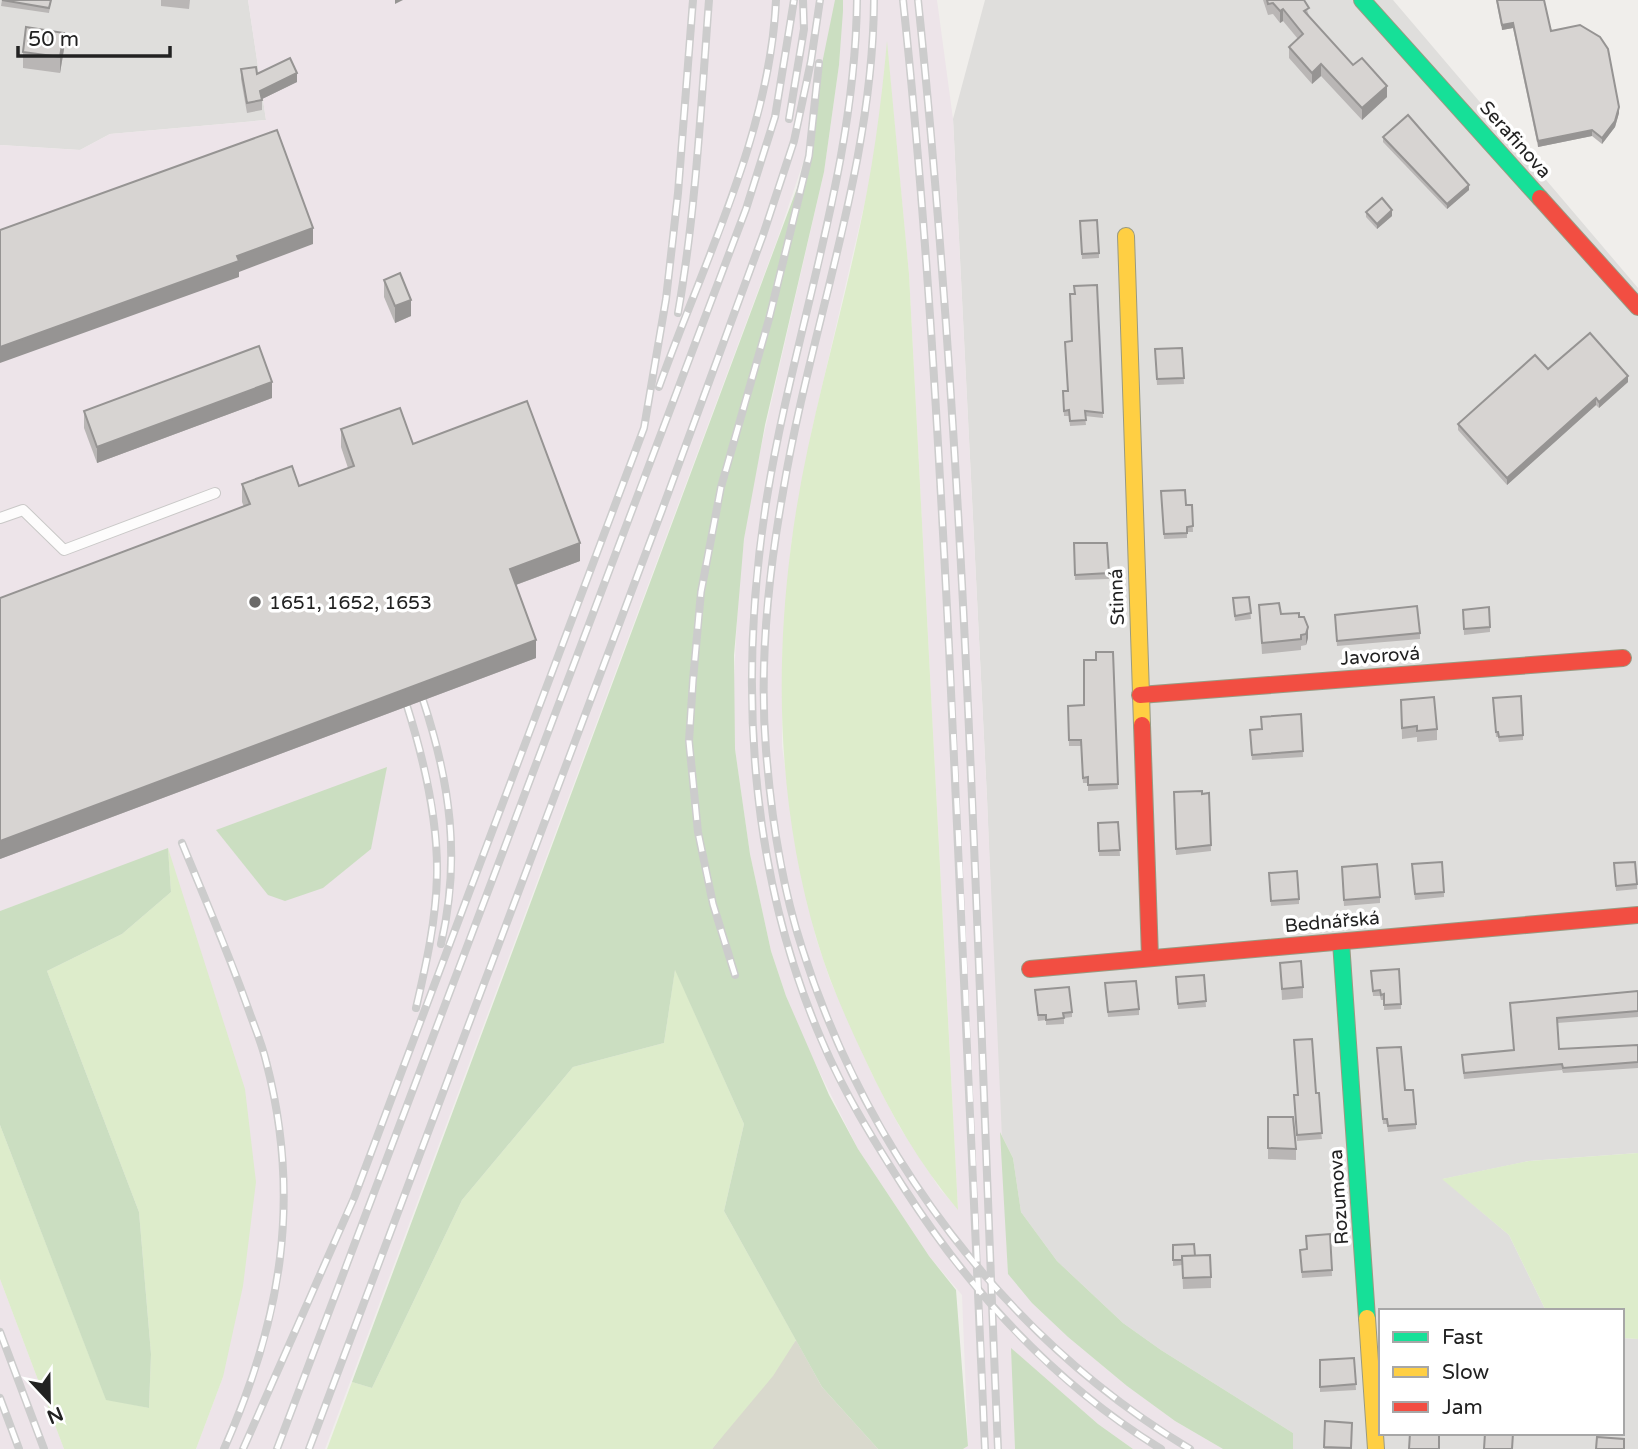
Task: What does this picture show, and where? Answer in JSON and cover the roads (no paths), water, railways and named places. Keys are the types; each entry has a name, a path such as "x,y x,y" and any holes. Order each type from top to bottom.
{"street":[{"name":"Serafinova","path":"1362,0 1638,307"},
{"name":"Stinná","path":"1126,236 1150,957"},
{"name":"Javorová","path":"1140,695 1623,657"},
{"name":"Bednářská","path":"1030,969 1638,915"},
{"name":"Rozumova","path":"1341,942 1376,1449"}],"lane":[{"path":"0,518 23,510 64,550 215,493"}],"railway":[{"path":"243,1449 354,1198 644,428 666,299 678,193 693,0"},
{"path":"678,313 694,196 709,0"},
{"path":"659,387 732,197 748,148 771,50 776,0"},
{"path":"277,1449 746,209 775,117 794,0"},
{"path":"789,119 804,29 803,0"},
{"path":"309,1449 763,235 794,141 811,61 820,0"},
{"path":"857,0 854,64 846,126 835,188 779,435 758,566 752,704 756,773 764,842 778,909 797,976 831,1060 871,1135 930,1227 987,1300 1018,1334 1085,1395 1161,1449"},
{"path":"874,0 871,63 863,125 852,186 795,431 769,588 764,653 764,718 771,799 783,875 802,948 830,1024 864,1097 905,1167 951,1234 1003,1296 1060,1353 1123,1404 1190,1449"},
{"path":"903,0 931,323 964,948 985,1449"},
{"path":"918,0 949,361 960,542 998,1449"},
{"path":"735,975 713,904 698,832 689,741 701,592 721,487 769,319 809,156 819,63"},
{"path":"423,700 440,761 450,820 450,881 441,944"},
{"path":"407,706 429,789 437,854 433,926 416,1008"},
{"path":"182,843 262,1048 277,1112 283,1162 284,1211 272,1306 260,1354 224,1449"},
{"path":"0,1332 44,1449"},
{"path":"0,1398 19,1449"}],"place":[{"name":"1651, 1652, 1653","path":"255,602"}]}
